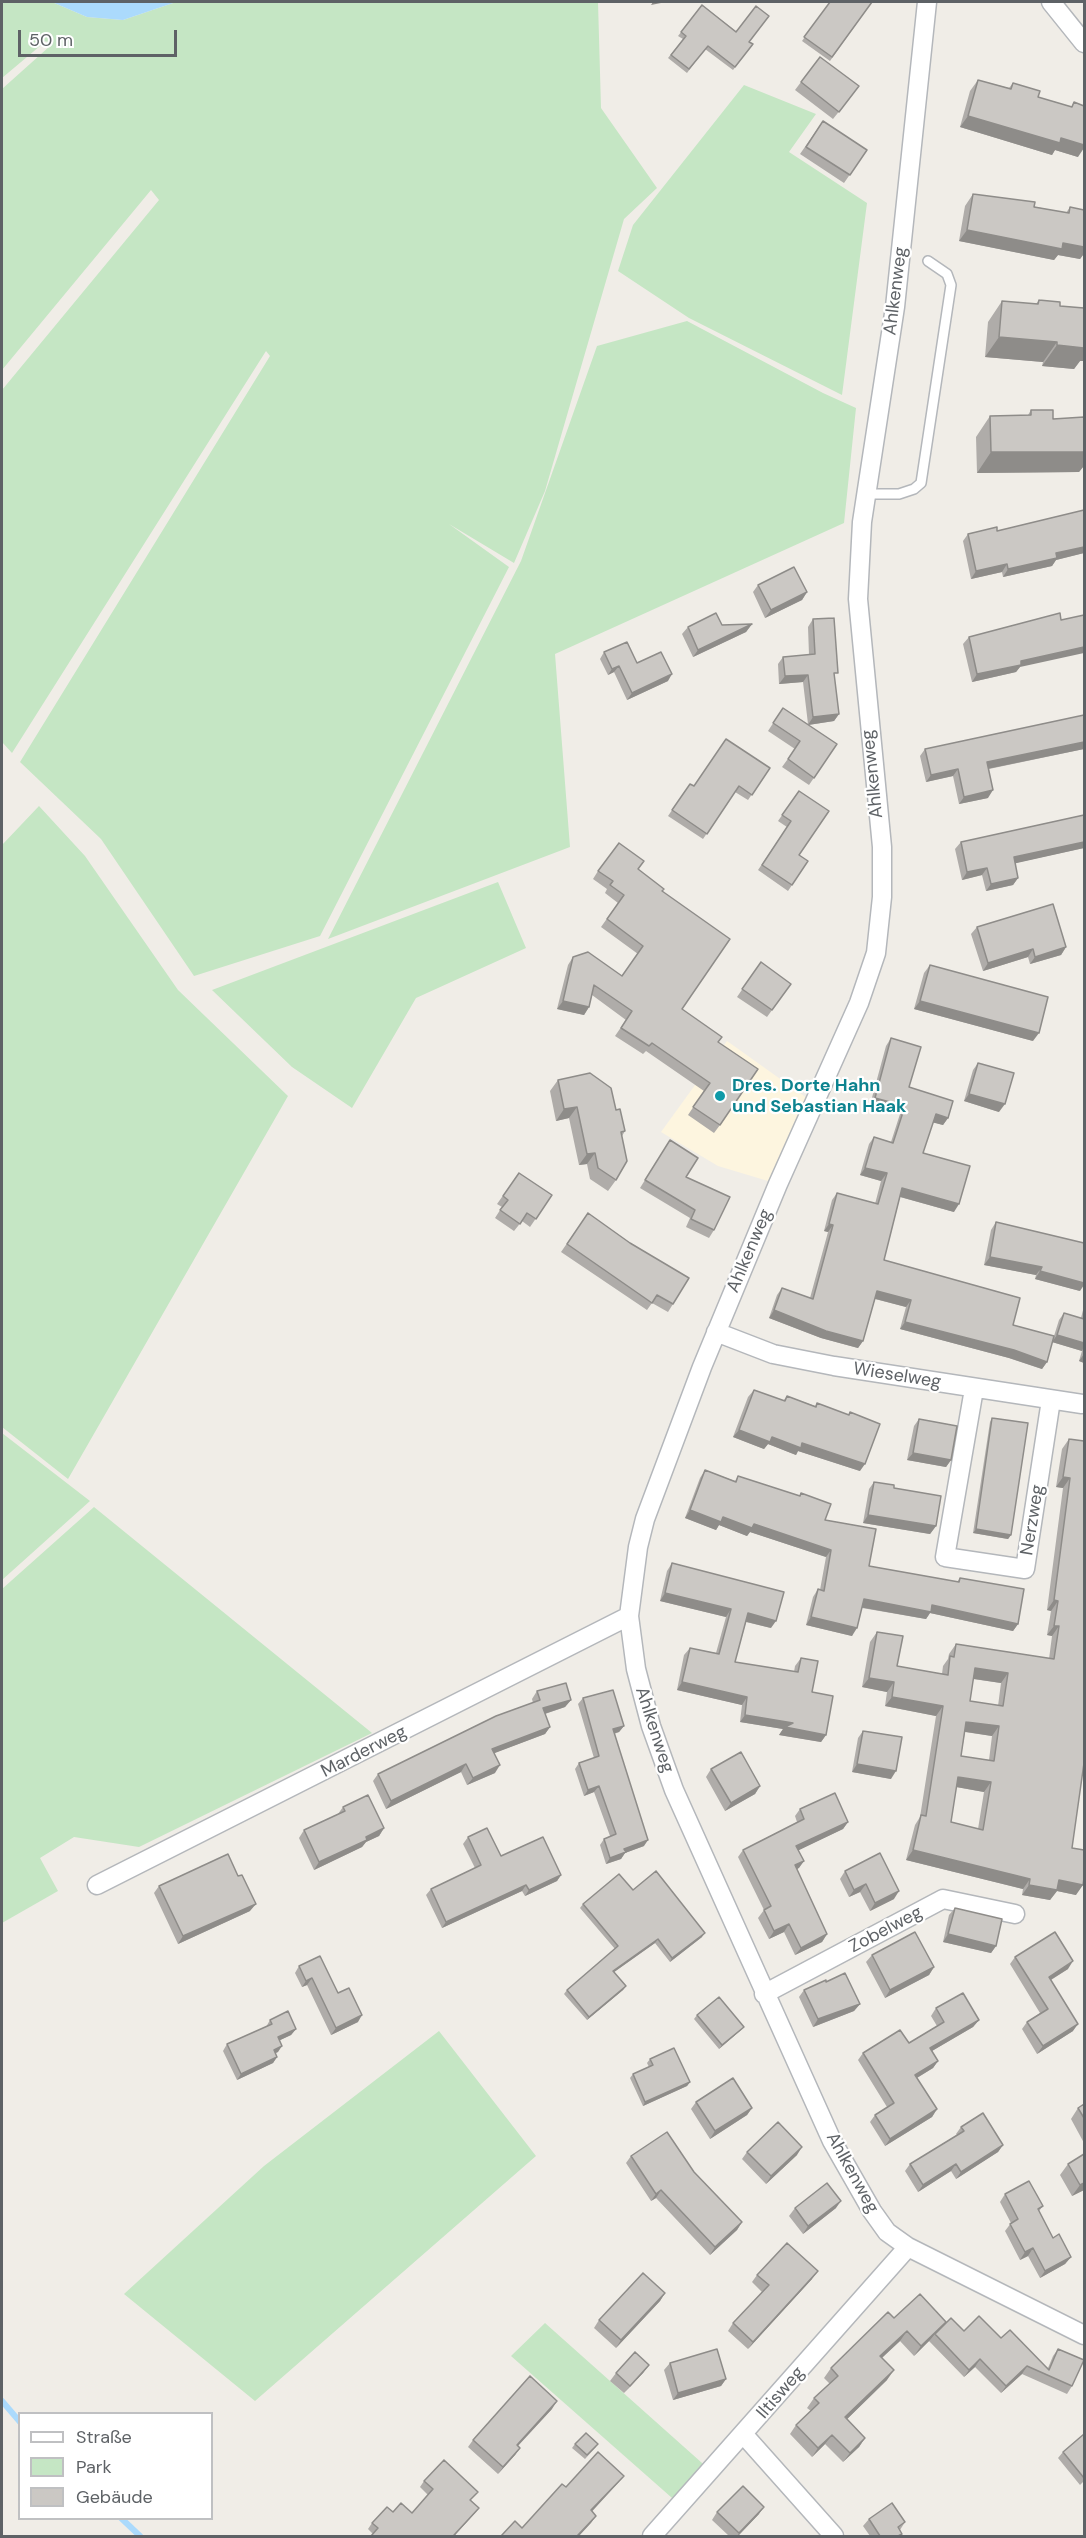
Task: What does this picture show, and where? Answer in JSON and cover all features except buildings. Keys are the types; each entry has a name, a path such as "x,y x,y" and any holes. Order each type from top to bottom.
{"street":[{"name":"Ahlkenweg","path":"927,2 895,307 867,494 858,599 882,847 882,897 876,953 860,1003 716,1332 645,1519 638,1547 629,1616 636,1669 651,1726 674,1790 832,2141 872,2211 887,2232 908,2247 1084,2335"},
{"path":"1051,2 1084,43"},
{"name":"Wieselweg","path":"716,1332 773,1354 974,1389 1082,1404"},
{"name":"Nerzweg","path":"974,1389 945,1557 1025,1569 1051,1400"},
{"name":"Marderweg","path":"97,1886 629,1616"},
{"name":"Zobelweg","path":"764,1994 943,1899 1014,1914"},
{"name":"Iltisweg","path":"652,2536 744,2435 908,2247"},
{"path":"744,2435 834,2536"}],"lane":[{"path":"867,494 899,494 914,489 921,483 951,285 947,274 928,261"}],"shaded area":[{"path":"727,1041 814,1103 778,1184 718,1166 661,1132"}],"green space":[{"path":"2,2 52,2 87,17 123,20 176,2 598,2 601,108 657,188 624,219 545,491 514,563 449,524 509,567 320,936 194,976 101,839 20,762 270,356 266,351 12,753 2,742 2,390 159,200 151,190 2,370 2,89 50,46 46,41 2,78"},
{"path":"744,85 816,114 789,152 867,203 842,395 689,318 618,271 633,225"},
{"path":"687,321 856,408 844,523 555,654 570,847 328,939 521,561 597,346"},
{"path":"39,806 85,856 178,990 288,1096 68,1479 2,1427 2,845"},
{"path":"498,882 526,948 416,998 352,1108 292,1067 212,990"},
{"path":"2,1433 90,1501 2,1580"},
{"path":"94,1507 372,1733 139,1847 74,1837 40,1858 58,1891 2,1923 2,1589"},
{"path":"439,2031 536,2156 255,2401 124,2294 264,2166"},
{"path":"545,2323 711,2471 680,2505 511,2356"}],"water":[{"path":"52,2 176,2 123,20 87,17"}],"waterway":[{"path":"2,2401 18,2420"},
{"path":"123,2520 140,2536"}],"place":[{"name":"Dres. Dorte Hahn und Sebastian Haak","path":"720,1096"}]}
